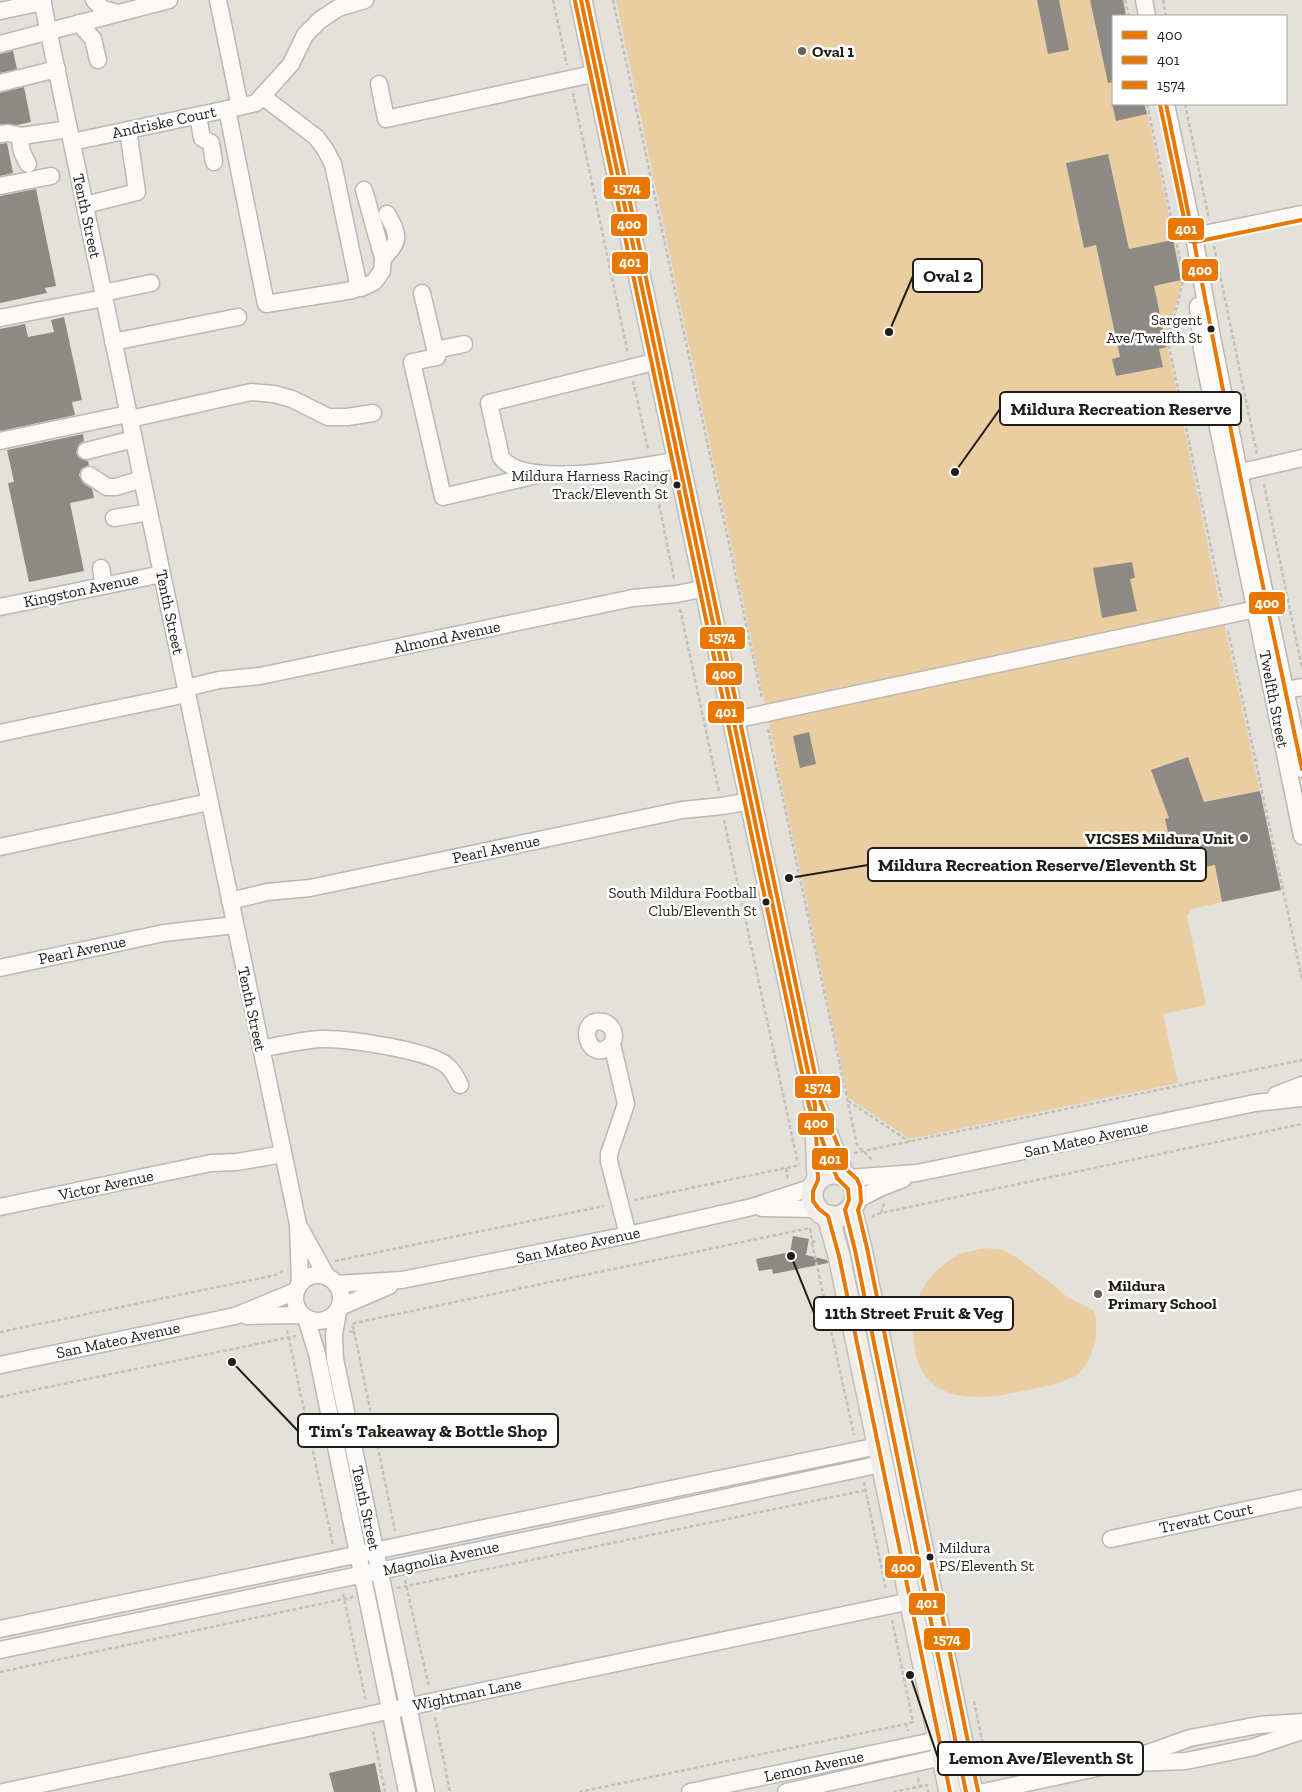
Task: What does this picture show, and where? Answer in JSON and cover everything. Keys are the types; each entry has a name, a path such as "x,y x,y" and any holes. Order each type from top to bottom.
{"main road":[{"path":"581,0 816,1105 826,1157 812,1199 822,1213 834,1238 869,1457 910,1602 950,1792"},
{"path":"826,1157 854,1188 853,1205 856,1232 972,1792"},
{"path":"816,1183 830,1174 845,1177"},
{"path":"822,1213 841,1216 853,1205"},
{"path":"869,1457 902,1449"},
{"path":"940,1748 962,1744"}],"street":[{"path":"94,0 103,9 120,4 169,0"},
{"path":"218,0 266,304 353,290 358,283 333,164 325,149 316,137 259,100 291,64 305,35 320,20 338,8 365,0"},
{"path":"1144,0 1147,15"},
{"path":"0,11 43,1"},
{"name":"Tenth Street","path":"43,1 298,1224 300,1264 298,1287"},
{"path":"0,44 79,23 120,4"},
{"path":"79,23 93,39 98,60"},
{"path":"0,83 57,69"},
{"path":"379,84 386,119 597,73"},
{"name":"Andriske Court","path":"0,134 8,132 22,136 70,135 128,130 234,108 259,100"},
{"name":"Twelfth Street","path":"1166,105 1200,267 1199,328 1233,474 1279,692 1302,836"},
{"path":"198,116 202,138 211,143 214,162"},
{"path":"85,205 137,192 128,130"},
{"path":"22,136 21,150 28,164"},
{"path":"0,186 51,176"},
{"path":"356,287 361,288 374,282 382,271 383,258 364,190"},
{"path":"383,258 393,249 397,241 394,226 388,214"},
{"path":"1194,236 1302,214"},
{"path":"0,318 104,296 151,283"},
{"path":"422,293 437,357 412,362 443,498 547,473"},
{"path":"113,342 238,317"},
{"path":"435,350 464,344"},
{"path":"658,361 489,403 501,457 506,464 515,468 562,475 583,474 679,460"},
{"path":"0,441 251,392 274,394 292,399 328,417 347,417 372,413"},
{"path":"88,443 104,446 134,440"},
{"path":"1233,474 1302,458"},
{"name":"Twelfth Street","path":"1233,474 1256,610 1302,770"},
{"path":"89,475 107,488 142,479"},
{"path":"114,518 149,512"},
{"path":"101,568 104,586"},
{"name":"Kingston Avenue","path":"0,607 162,574"},
{"name":"Almond Avenue","path":"0,733 187,693 219,680 260,676 634,598 677,594 705,583"},
{"path":"734,720 1256,610"},
{"path":"1279,692 1302,687"},
{"name":"Pearl Avenue","path":"0,968 164,933 310,888 682,810 722,806 750,796"},
{"path":"0,847 209,802"},
{"path":"261,1048 324,1039 379,1045 425,1055 443,1062 449,1067 460,1085"},
{"path":"612,1044 626,1104 609,1154 609,1161 628,1235"},
{"name":"San Mateo Avenue","path":"1256,1102 1302,1085"},
{"name":"San Mateo Avenue","path":"845,1177 917,1173 1256,1102 1302,1098"},
{"name":"Victor Avenue","path":"0,1207 211,1163 237,1162 282,1148"},
{"name":"San Mateo Avenue","path":"853,1205 882,1187 917,1173"},
{"name":"San Mateo Avenue","path":"331,1280 402,1280 628,1235 752,1207 816,1183"},
{"name":"San Mateo Avenue","path":"752,1207 822,1213"},
{"name":"Tenth Street","path":"298,1224 317,1260 331,1280"},
{"path":"312,1276 331,1280 340,1291 342,1299 339,1309 327,1320 312,1321 304,1316 296,1304 298,1287 312,1276"},
{"name":"San Mateo Avenue","path":"339,1309 402,1280"},
{"name":"San Mateo Avenue","path":"0,1365 235,1316 280,1299 298,1287"},
{"name":"Tenth Street","path":"339,1309 334,1334 335,1359 426,1792"},
{"name":"San Mateo Avenue","path":"235,1316 304,1316"},
{"name":"Tenth Street","path":"304,1316 311,1334 408,1792"},
{"name":"Magnolia Avenue","path":"7,1628 785,1466 869,1457"},
{"name":"Magnolia Avenue","path":"0,1650 788,1484 869,1457"},
{"path":"785,1466 788,1484"},
{"path":"716,1480 720,1498"},
{"path":"649,1494 653,1513"},
{"name":"Trevatt Court","path":"1111,1539 1302,1498"},
{"path":"581,1508 585,1528"},
{"path":"536,1517 540,1537"},
{"path":"488,1527 492,1547"},
{"path":"444,1536 448,1556"},
{"path":"288,1569 292,1589"},
{"path":"240,1579 244,1599"},
{"path":"198,1588 202,1608"},
{"name":"Wightman Lane","path":"3,1792 932,1597"},
{"path":"150,1599 154,1619"},
{"path":"105,1608 109,1628"},
{"path":"60,1617 64,1638"},
{"path":"7,1628 17,1647"},
{"path":"984,1792 1120,1763 1190,1738 1250,1726 1302,1722"},
{"path":"1120,1763 1186,1761 1254,1747 1302,1731"},
{"name":"Lemon Avenue","path":"690,1792 910,1746 940,1748"},
{"name":"Lemon Avenue","path":"786,1792 914,1764 940,1748"}],"path":[{"path":"613,0 846,1100 857,1145 863,1152"},
{"path":"1126,0 1129,15"},
{"path":"1163,0 1166,15"},
{"path":"1147,105 1184,278 1168,341 1302,979"},
{"path":"1185,105 1302,668"},
{"path":"317,1260 338,1261 792,1167 826,1157 863,1152 1302,1060"},
{"path":"846,1100 910,1142"},
{"path":"856,1232 875,1228 873,1216 881,1213 1302,1124"},
{"path":"397,1546 352,1324 810,1228 812,1242 869,1457 866,1490 913,1722 579,1792"},
{"path":"812,1242 834,1238"},
{"path":"0,1332 276,1275 300,1264"},
{"path":"334,1334 354,1332"},
{"path":"0,1397 311,1334"},
{"path":"289,1337 336,1559"},
{"path":"384,1591 866,1490"},
{"path":"401,1565 406,1586"},
{"path":"341,1579 343,1599 385,1792"},
{"path":"0,1672 367,1594"},
{"path":"906,1724 910,1746"},
{"path":"914,1764 920,1786"},
{"path":"893,1792 927,1785 928,1792"}],"shaded area":[{"path":"616,0 1123,0 1127,15 1112,15 1112,105 1145,105 1183,280 1166,339 1260,791 1224,798 1223,861 1217,882 1222,902 1192,909 1187,916 1206,1005 1163,1014 1178,1083 910,1139 848,1098"},
{"path":"986,1248 1003,1250 1016,1257 1067,1297 1093,1310 1096,1324 1094,1347 1084,1368 1074,1377 1010,1394 972,1397 954,1394 940,1388 929,1380 921,1369 916,1356 913,1326 917,1300 921,1291 932,1275 947,1262 963,1253"}],"building":[{"path":"1037,0 1059,0 1069,50 1048,54"},
{"path":"1090,0 1123,0 1126,15 1112,15 1112,82 1108,83"},
{"path":"13,51 17,69 0,73 0,54"},
{"path":"24,87 31,122 17,125 0,124 0,93"},
{"path":"1112,105 1144,105 1147,114 1116,121"},
{"path":"7,143 13,173 0,176 0,144"},
{"path":"1108,154 1129,249 1173,240 1181,280 1154,286 1167,347 1159,349 1163,367 1116,376 1112,359 1120,357 1096,245 1084,248 1066,163"},
{"path":"36,189 56,286 45,288 47,293 0,303 0,196"},
{"path":"64,317 82,400 72,402 75,415 0,431 0,329 25,324 28,337 54,332 51,320"},
{"path":"83,434 84,441 79,444 76,453 79,458 88,461 89,465 81,469 79,475 83,483 92,489 94,498 70,503 84,571 29,582 8,483 14,482 7,450"},
{"path":"1132,562 1135,578 1130,579 1137,611 1102,618 1093,568"},
{"path":"809,732 816,764 800,768 793,736"},
{"path":"1188,757 1204,802 1260,791 1281,890 1222,902 1215,865 1177,873 1165,819 1169,818 1151,770"},
{"path":"793,1236 809,1239 806,1255 827,1260 828,1263 773,1274 772,1269 759,1271 756,1259 790,1252"},
{"path":"375,1763 381,1792 334,1792 329,1773"}],"transit line":[{"name":"400","path":"581,0 815,1105 818,1180 813,1191 813,1201 828,1216 839,1256 950,1792"},
{"name":"1574","path":"587,0 821,1103 848,1171 857,1179 860,1186 861,1202 858,1210 978,1791"},
{"name":"401","path":"575,1 809,1106 837,1178 848,1189 849,1200 845,1210 855,1250 966,1792"},
{"name":"401","path":"1160,105 1190,241 1195,242 1302,220"},
{"name":"400","path":"1166,105 1302,769"}],"place":[{"name":"Oval 1","path":"802,51"},
{"name":"Sargent Ave/Twelfth St","path":"1211,329"},
{"name":"Oval 2","path":"889,332"},
{"name":"Mildura Recreation Reserve","path":"955,472"},
{"name":"Mildura Harness Racing Track/Eleventh St","path":"677,485"},
{"name":"VICSES Mildura Unit","path":"1244,838"},
{"name":"Mildura Recreation Reserve/Eleventh St","path":"789,878"},
{"name":"South Mildura Football Club/Eleventh St","path":"766,902"},
{"name":"11th Street Fruit & Veg","path":"791,1256"},
{"name":"Mildura Primary School","path":"1098,1294"},
{"name":"Tim’s Takeaway & Bottle Shop","path":"232,1362"},
{"name":"Mildura PS/Eleventh St","path":"930,1557"},
{"name":"Lemon Ave/Eleventh St","path":"910,1675"}]}
